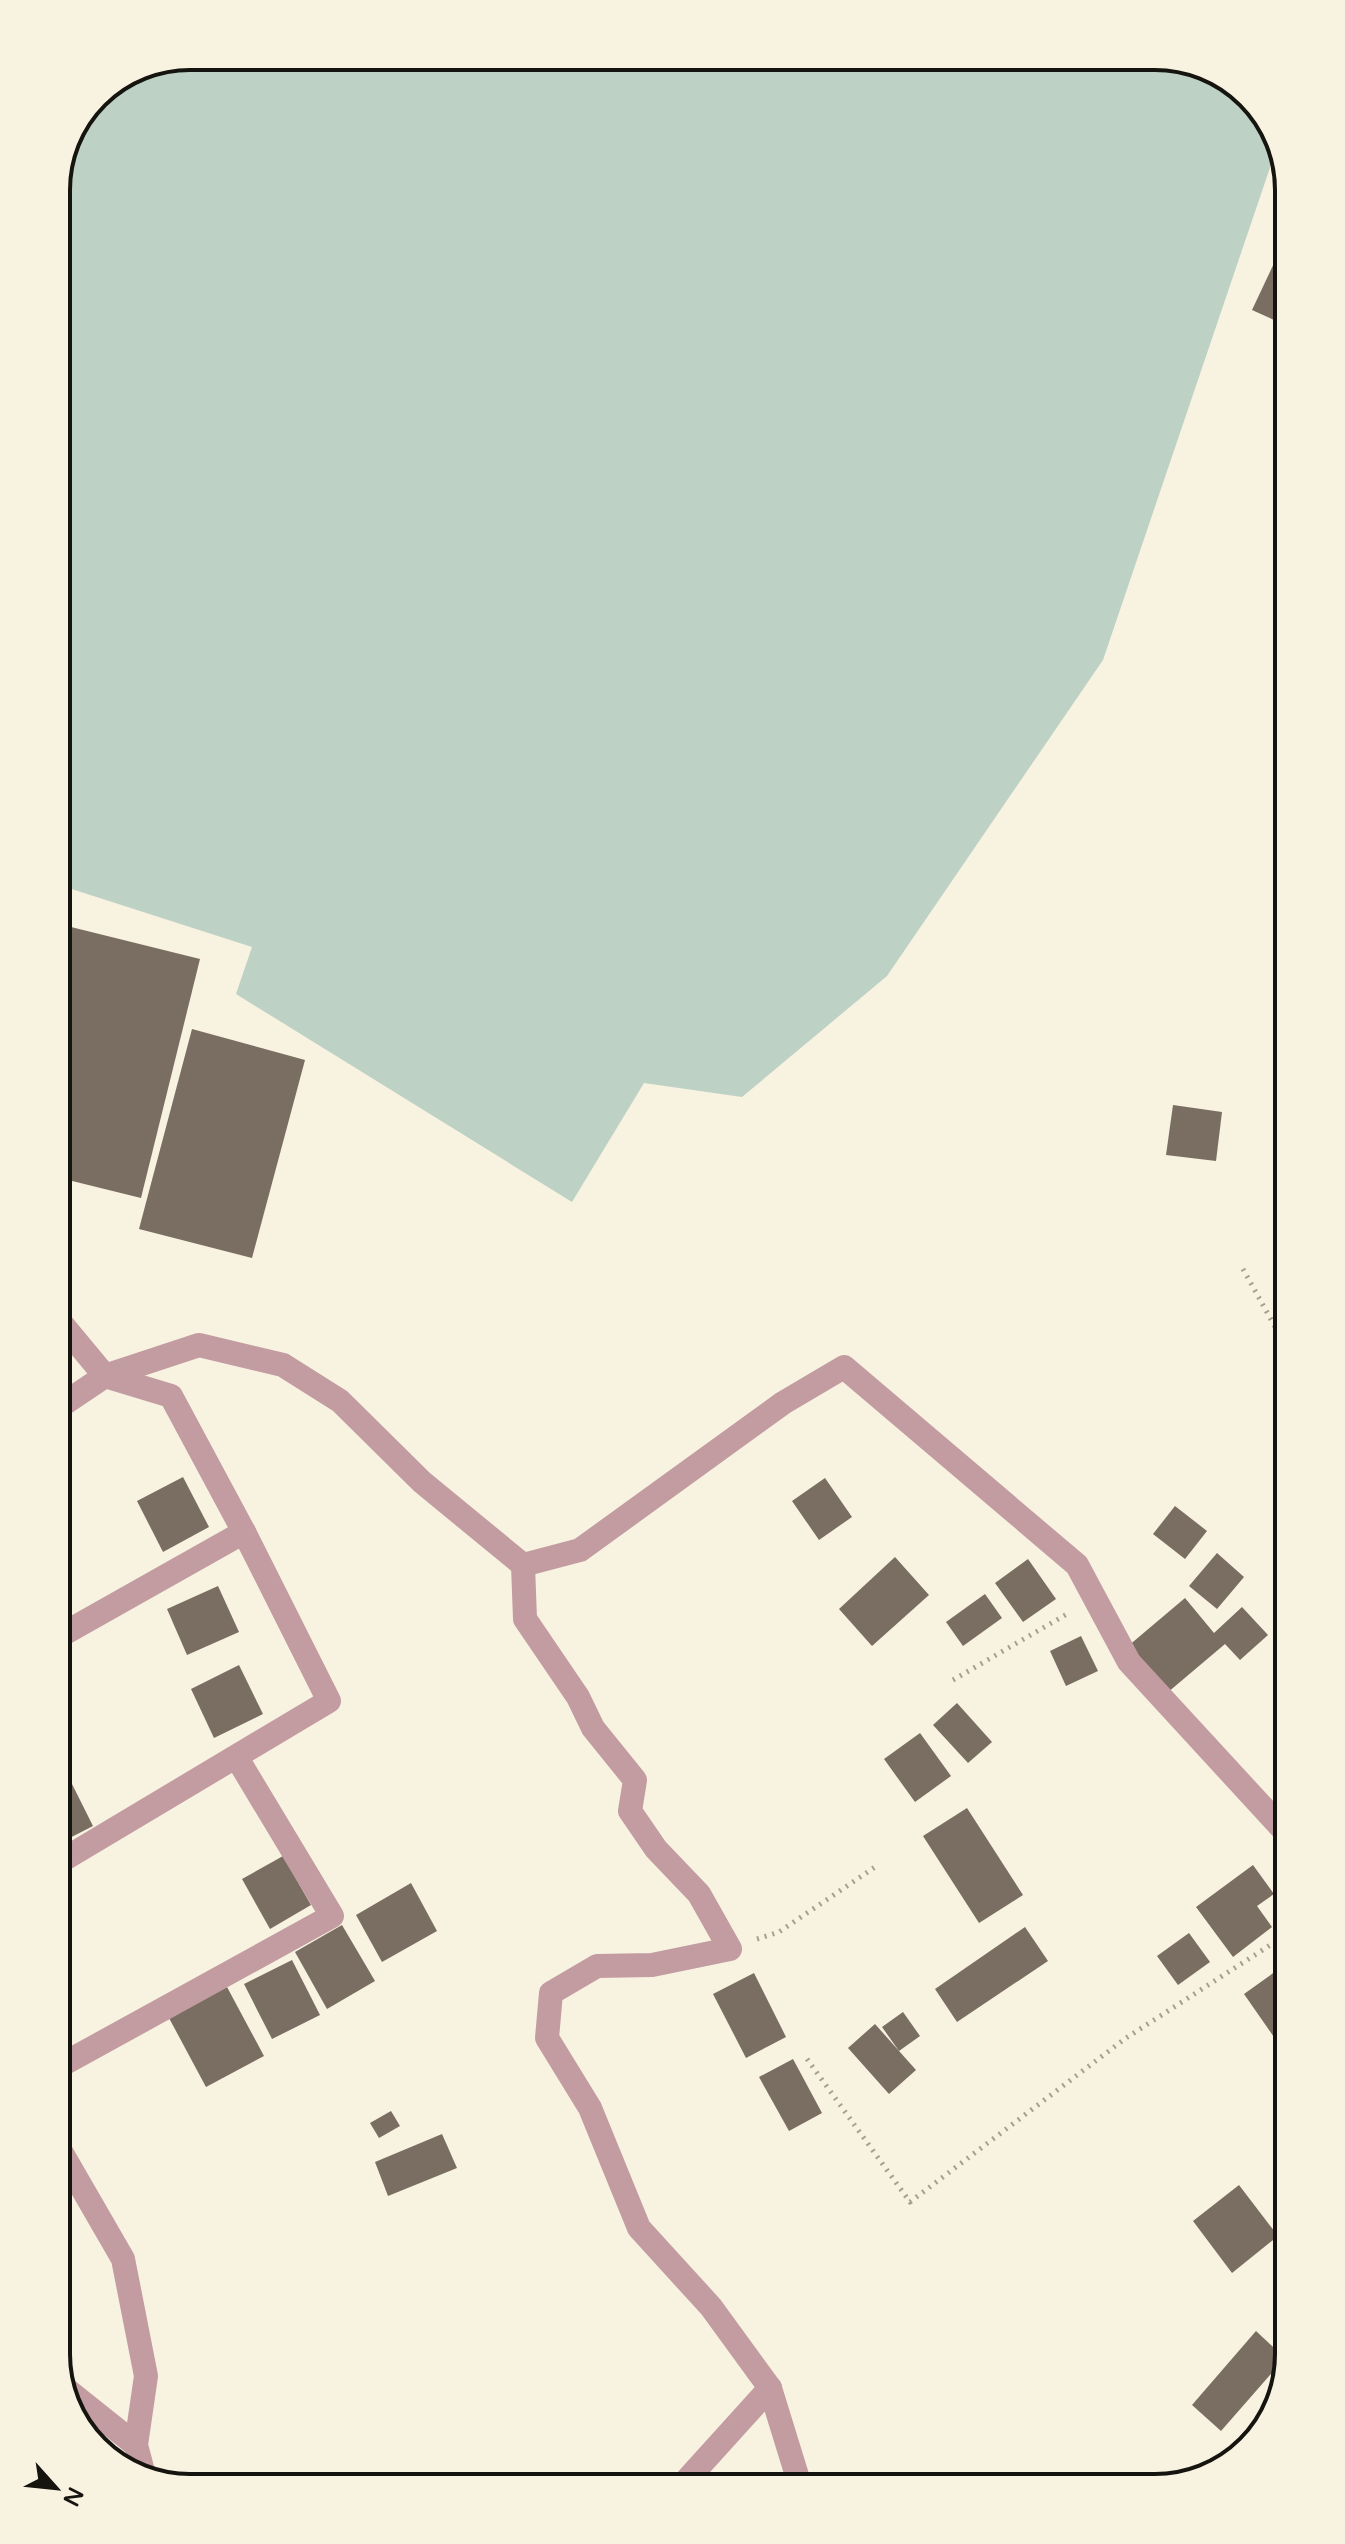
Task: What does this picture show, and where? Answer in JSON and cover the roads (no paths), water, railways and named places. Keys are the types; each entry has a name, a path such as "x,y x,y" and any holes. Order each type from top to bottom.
{"street":[{"path":"70,1334 105,1376 171,1396 329,1701 70,1856"},
{"path":"70,1400 105,1376 199,1345 283,1365 340,1401 422,1482 523,1565 525,1619 578,1697 593,1728 635,1780 630,1811 656,1849 699,1894 730,1949 652,1965 597,1966 551,1993 547,2038 590,2108 639,2228 711,2307 770,2388 797,2474"},
{"path":"523,1565 580,1550 783,1403 844,1367 1077,1565 1092,1599 1129,1662 1275,1821"},
{"path":"70,1630 244,1532"},
{"path":"70,2060 332,1916 237,1758"},
{"path":"70,2167 123,2259 146,2376 136,2445 141,2464"},
{"path":"692,2474 770,2388"},
{"path":"79,2399 136,2445"}]}
